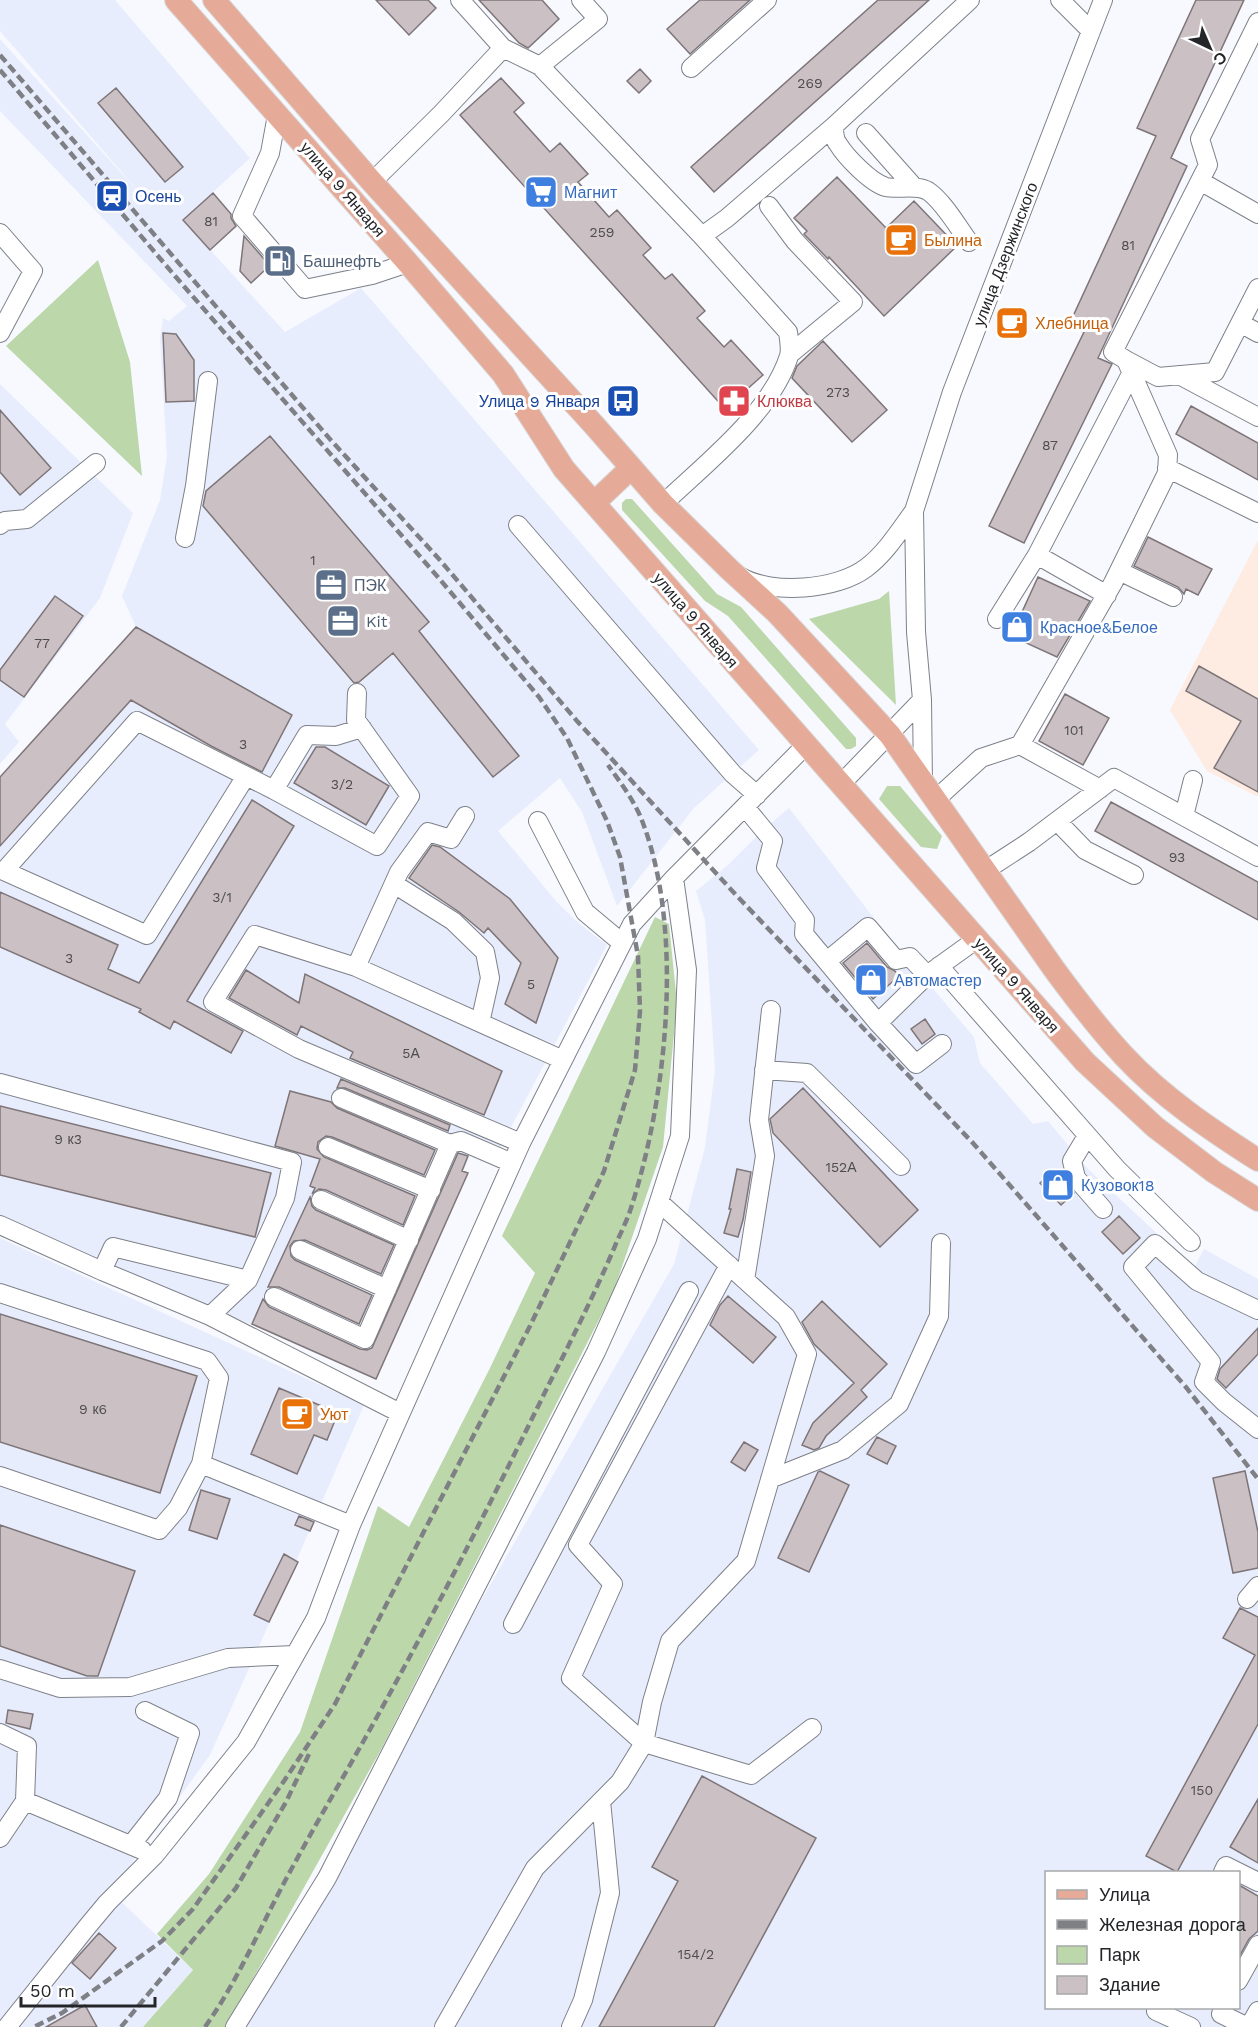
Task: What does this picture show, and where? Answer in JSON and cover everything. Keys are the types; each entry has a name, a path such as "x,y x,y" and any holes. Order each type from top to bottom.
{"main road":[{"name":"улица 9 Января","path":"176,0 503,374 564,469 1085,1062 1155,1127 1214,1172 1258,1200"},
{"name":"улица 9 Января","path":"214,0 372,182 663,504 777,613 890,735 1082,1006 1125,1057 1176,1103 1220,1136 1258,1160"},
{"path":"594,503 631,468"}],"street":[{"path":"460,0 503,48 540,66 702,236 788,332 790,354"},
{"path":"540,66 598,19 581,0"},
{"path":"691,68 767,0"},
{"path":"702,236 727,218 834,126 970,0"},
{"path":"1060,0 1091,31"},
{"name":"улица Дзержинского","path":"929,792 916,632 914,511 952,392 1103,0"},
{"path":"1258,22 1200,139 1208,165 1113,352 1129,366 1158,377 1215,372 1258,288"},
{"path":"372,182 441,114 503,48"},
{"path":"277,115 270,153 242,216 305,289 372,275 408,263"},
{"path":"834,126 837,144 869,178 886,187 927,190 969,242"},
{"path":"866,133 914,188"},
{"path":"1200,181 1258,214"},
{"path":"663,504 768,400 790,354 853,302 795,241 769,206"},
{"path":"0,233 33,271 0,333"},
{"path":"1240,323 1258,333"},
{"path":"929,792 981,758 1020,745 1107,595 1167,473 1168,455 1129,366"},
{"path":"998,620 1037,555 1129,366"},
{"path":"1179,375 1258,417"},
{"path":"185,538 195,486 208,381"},
{"path":"2,520 27,519 96,463"},
{"path":"1167,468 1258,513"},
{"name":"улица Дзержинского","path":"729,569 751,582 783,588 814,587 847,578 866,568 883,552 914,511"},
{"path":"518,525 733,774 773,841 766,868 805,920 804,933 826,961 916,1064 942,1044"},
{"path":"1037,555 1107,595"},
{"path":"1119,571 1173,597"},
{"path":"246,776 147,935 4,871 136,721 246,776 274,790 377,846 410,796 356,720 357,693"},
{"path":"841,784 922,700"},
{"path":"274,790 307,735 336,736 362,728"},
{"path":"7,2027 102,1909 154,1856 246,1742 316,1618 351,1525 521,1143 632,924 674,878 806,745"},
{"path":"1020,745 1100,789"},
{"path":"986,870 1114,778 1258,857"},
{"path":"1184,816 1193,780"},
{"path":"356,967 399,872 428,832 451,839 465,816"},
{"path":"538,821 585,912 622,943"},
{"path":"1057,821 1085,850 1134,874"},
{"path":"235,2027 333,1868 596,1352 647,1239 680,1136 681,1124 687,970 674,878"},
{"path":"394,884 453,921 485,952 490,978 480,1023"},
{"path":"826,961 868,927 896,960 910,957 933,971 1117,1169 1191,1242"},
{"path":"521,1143 299,1049 213,1002 255,935 356,967 563,1060"},
{"path":"878,1023 933,971 977,939"},
{"path":"746,1280 765,1156 759,1120 771,1010"},
{"path":"764,1070 807,1073 901,1166"},
{"path":"0,1083 292,1162 285,1198 248,1280 210,1316"},
{"path":"341,1098 450,1144 461,1141 512,1163"},
{"path":"1087,1136 1072,1161 1076,1178 1103,1209"},
{"path":"274,1298 365,1339 450,1144"},
{"path":"328,1147 430,1190"},
{"path":"321,1200 408,1240"},
{"path":"444,2027 535,1868 620,1782 644,1743 652,1702 670,1641 746,1561 807,1354 786,1317 659,1202"},
{"path":"0,1225 210,1316 400,1413"},
{"path":"770,1479 843,1450 899,1404 939,1316 940,1243"},
{"path":"1258,1310 1197,1281 1155,1244 1133,1267 1211,1362 1204,1382 1224,1402 1258,1429"},
{"path":"102,1271 113,1247 248,1280"},
{"path":"300,1250 387,1289"},
{"path":"578,1545 729,1265"},
{"path":"513,1624 689,1291"},
{"path":"0,1293 207,1361 219,1378 201,1464 177,1508 159,1530 0,1476"},
{"path":"201,1464 351,1525"},
{"path":"565,1527 612,1584 571,1678 644,1743 751,1775 812,1728"},
{"path":"0,1669 60,1688 130,1687 228,1658 295,1655"},
{"path":"131,1845 168,1798 190,1733 145,1711"},
{"path":"0,1733 27,1746 25,1801 0,1838"},
{"path":"25,1801 154,1856"},
{"path":"571,2027 583,2000 610,1893 601,1801"},
{"path":"1224,1871 1226,1866 1236,1871"},
{"path":"1240,1873 1258,1882"},
{"path":"1240,1979 1258,1945"},
{"path":"1219,2016 1249,2027 1258,2011"},
{"path":"1154,2015 1191,2027"}],"shaded area":[{"path":"0,0 115,0 250,158 183,220 285,332 361,288 759,750 694,808 617,906 582,812 560,778 498,831 556,901 576,921 607,945 498,1152 475,1143 376,1380 0,1217 0,777 136,627 122,596 160,500 167,456 160,339 163,318 169,321 187,306 0,111 0,39 144,198 0,31","holes":["251,800 294,827 192,993 149,967"]},
{"path":"0,384 133,513 100,598 5,724 19,742 0,764"},
{"path":"1258,540 1258,797 1207,771 1170,710"},
{"path":"789,808 883,930 974,1037 980,1063 1033,1124 1048,1121 1089,1170 1194,1268 1204,1249 1258,1279 1258,2027 237,2027 674,1264 705,1147 715,1070 705,920 696,891 728,865"},
{"path":"0,1238 364,1405 210,1755 111,1892 193,1970 143,2027 0,2027"}],"green space":[{"path":"98,260 130,362 142,476 6,346"},
{"path":"626,499 632,499 717,594 741,607 856,738 856,746 846,749 728,616 705,601 622,510 622,503"},
{"path":"889,591 896,705 809,619 879,599"},
{"path":"887,786 900,786 942,836 937,849 921,847 879,799"},
{"path":"655,917 669,924 677,1003 663,1147 614,1290 383,1746 226,2027 143,2027 193,1970 157,1934 209,1874 300,1732 378,1506 409,1527 490,1368 535,1273 502,1236"}],"building":[{"path":"376,0 428,0 436,8 409,35"},
{"path":"479,0 542,0 559,19 528,48 519,43"},
{"path":"700,0 750,0 690,54 667,29"},
{"path":"878,0 929,0 714,192 691,167"},
{"path":"1196,0 1244,0 1171,158 1187,166 1098,358 1112,364 1024,543 989,526 1084,332 1069,325 1156,136 1137,128"},
{"path":"640,69 651,81 639,93 627,81"},
{"path":"501,78 524,103 514,112 550,152 560,143 588,174 578,182 609,217 617,210 651,248 643,255 665,279 672,274 705,311 697,318 724,347 731,340 763,375 725,409 460,115"},
{"path":"116,88 183,167 165,182 98,103"},
{"path":"837,177 886,228 914,201 957,246 884,316 829,257 828,259 804,234 807,231 794,218"},
{"path":"213,193 231,214 236,226 210,250 183,220"},
{"path":"244,236 265,260 265,270 251,283 240,271"},
{"path":"163,333 176,334 194,360 194,401 166,402"},
{"path":"823,341 887,410 852,442 792,378 797,366"},
{"path":"1191,406 1258,443 1258,480 1176,434"},
{"path":"0,410 51,468 20,495 0,472"},
{"path":"270,436 429,622 419,631 519,756 493,777 393,653 359,682 354,683 203,506 206,491"},
{"path":"1148,537 1212,569 1198,595 1186,589 1184,594 1178,587 1134,566"},
{"path":"1038,577 1090,601 1057,657 1011,636"},
{"path":"55,596 83,616 24,697 0,680 0,670"},
{"path":"136,627 292,715 262,772 131,700 0,846 0,777"},
{"path":"1199,666 1258,699 1258,792 1214,768 1241,721 1186,691"},
{"path":"1065,694 1109,718 1083,765 1039,741"},
{"path":"316,747 325,747 389,786 366,825 294,783"},
{"path":"252,800 294,826 187,1001 243,1031 231,1053 174,1021 170,1029 139,1012 141,1009 0,947 0,892 118,945 108,969 139,983"},
{"path":"1111,802 1258,882 1258,920 1095,831"},
{"path":"432,845 440,847 510,899 558,958 536,1023 505,1004 521,963 488,928 484,933 459,912 409,878"},
{"path":"867,943 887,967 899,976 873,999 843,963"},
{"path":"246,970 299,1003 305,974 502,1071 484,1115 350,1058 353,1052 301,1026 297,1035 229,998"},
{"path":"925,1019 935,1034 922,1044 911,1029"},
{"path":"341,1079 450,1125 448,1131 345,1088 337,1088"},
{"path":"803,1088 918,1210 880,1247 773,1133 770,1119"},
{"path":"290,1091 331,1102 337,1108 435,1150 424,1175 332,1137 326,1136 318,1142 317,1149 324,1157 415,1196 403,1225 326,1190 319,1189 312,1194 315,1188 310,1186 320,1159 275,1146"},
{"path":"0,1106 271,1173 255,1237 0,1175"},
{"path":"458,1153 468,1156 462,1171 468,1173 376,1379 252,1324 263,1299 269,1307 360,1349 372,1348"},
{"path":"737,1169 751,1172 738,1237 724,1233 731,1209 729,1209"},
{"path":"1054,1170 1074,1193 1061,1205 1040,1183"},
{"path":"310,1197 312,1206 316,1210 394,1245 381,1274 305,1240 294,1241 290,1246 291,1256 295,1260 372,1295 359,1324 279,1287 268,1287"},
{"path":"1119,1216 1140,1238 1123,1254 1102,1232"},
{"path":"728,1296 776,1337 753,1363 710,1325 720,1305"},
{"path":"822,1301 887,1364 861,1390 867,1397 826,1436 819,1448 814,1450 802,1445 813,1423 854,1383 814,1344 802,1322"},
{"path":"0,1314 197,1376 160,1493 0,1442"},
{"path":"1258,1328 1258,1354 1226,1388 1217,1379 1220,1369"},
{"path":"279,1388 338,1413 327,1440 314,1435 297,1474 251,1454"},
{"path":"877,1437 896,1446 887,1464 867,1454"},
{"path":"744,1442 758,1450 745,1471 731,1462"},
{"path":"820,1471 849,1485 809,1572 778,1558"},
{"path":"1245,1471 1258,1532 1258,1568 1233,1573 1213,1478"},
{"path":"201,1490 230,1499 217,1539 189,1530"},
{"path":"299,1516 314,1522 310,1531 295,1525"},
{"path":"0,1525 135,1571 98,1676 87,1676 0,1646"},
{"path":"284,1554 298,1562 269,1622 254,1615"},
{"path":"1240,1608 1258,1617 1258,1724 1178,1871 1175,1871 1146,1856 1255,1655 1223,1638"},
{"path":"8,1710 33,1714 30,1729 6,1723"},
{"path":"702,1776 816,1838 714,2027 599,2027 678,1881 652,1867"},
{"path":"1258,1799 1258,1863 1230,1847"},
{"path":"1240,1886 1258,1896 1258,1931 1249,1939 1240,1955"},
{"path":"99,1933 116,1948 90,1979 72,1963"},
{"path":"85,2005 97,2027 46,2027"}],"railway":[{"path":"0,55 329,438 439,559 577,721 736,895 972,1142 1185,1386 1258,1479"},
{"path":"0,70 175,276 437,576 539,697 567,738 607,821 620,857 638,956 640,1011 635,1070 604,1171 530,1326 335,1704 284,1781 193,1909 162,1941 62,2013 34,2027"},
{"path":"205,2027 238,1974 294,1863 388,1698 459,1564 583,1316 631,1208 644,1164 662,1065 667,960 663,910 655,862 638,811 608,765"},
{"path":"121,2027 236,1888 286,1802 309,1754"}],"place":[{"name":"Магнит","path":"541,192"},
{"name":"Осень","path":"112,196"},
{"name":"Былина","path":"901,240"},
{"name":"Башнефть","path":"280,261"},
{"name":"Хлебница","path":"1012,323"},
{"name":"Улица 9 Января","path":"623,401"},
{"name":"Клюква","path":"734,401"},
{"name":"ПЭК","path":"331,585"},
{"name":"Kit","path":"343,621"},
{"name":"Красное&Белое","path":"1017,627"},
{"name":"Автомастер","path":"871,980"},
{"name":"Кузовок18","path":"1058,1185"},
{"name":"Уют","path":"297,1414"}]}
